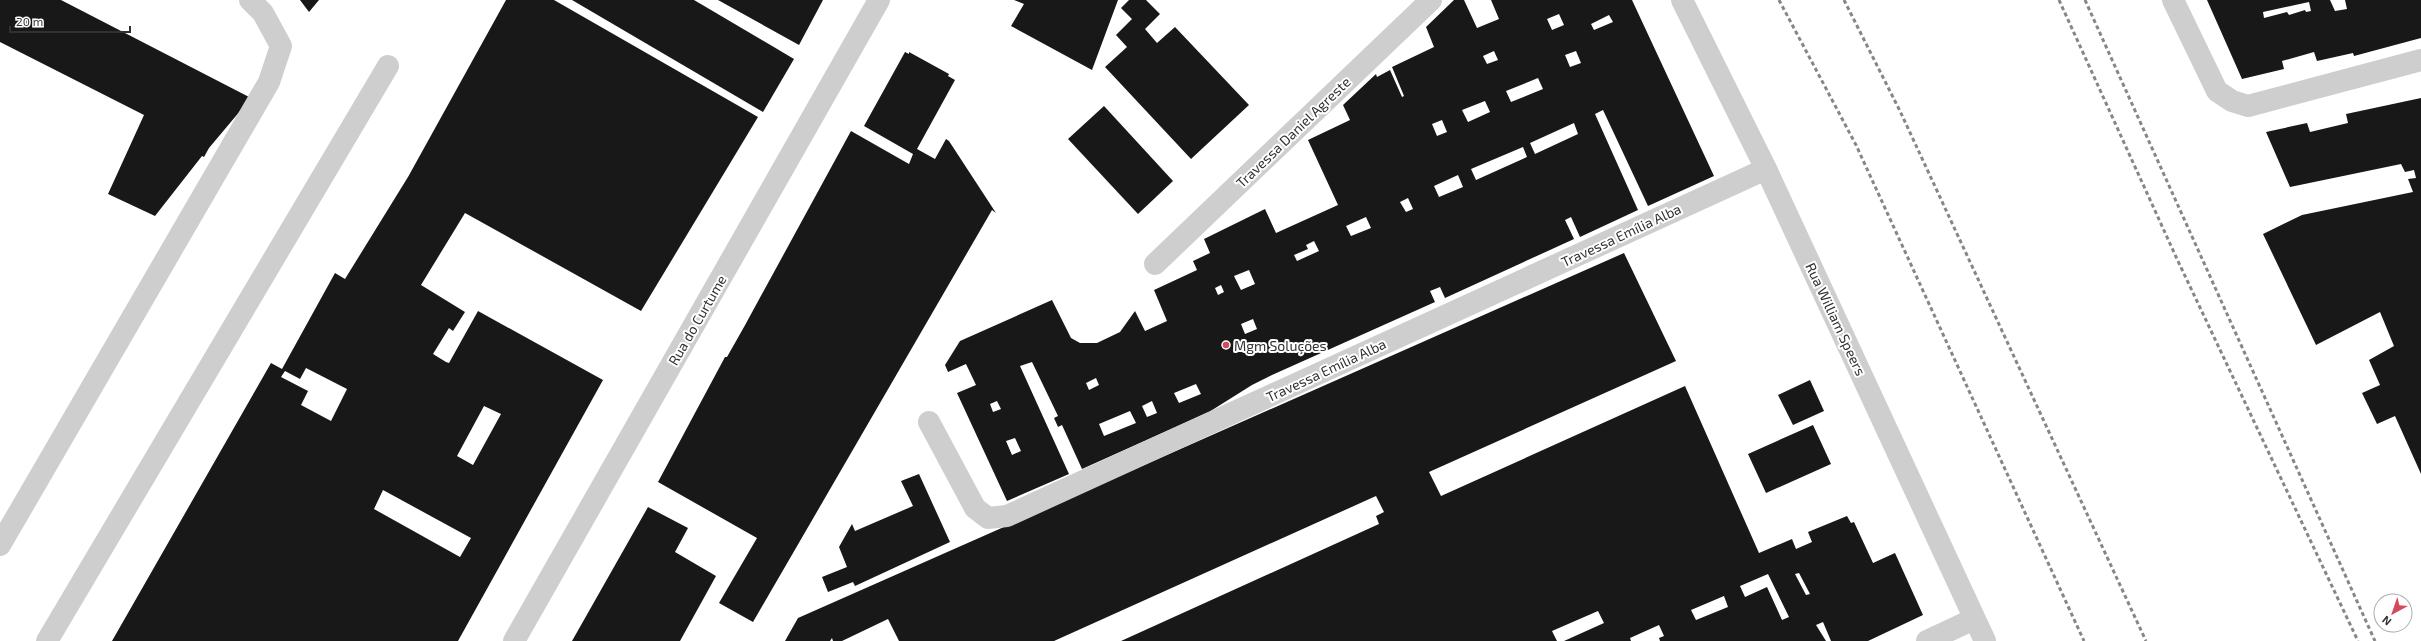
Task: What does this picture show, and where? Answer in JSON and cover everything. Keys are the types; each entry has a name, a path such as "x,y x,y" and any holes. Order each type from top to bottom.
{"street":[{"path":"0,545 269,82 281,46 263,13 250,0"},
{"name":"Rua do Curtume","path":"514,641 879,0"},
{"name":"Travessa Daniel Agreste","path":"1155,264 1431,0"},
{"name":"Rua William Speers","path":"1682,0 1766,169 1985,641"},
{"path":"2173,0 2210,80 2217,91 2232,101 2248,106 2421,60"},
{"path":"47,641 388,66"},
{"name":"Travessa Emília Alba","path":"929,422 975,508 988,518 1008,516 1766,169"},
{"path":"1926,641 1974,619"}],"building":[{"path":"0,0 61,0 251,98 209,148 204,157 202,156 155,216 108,194 144,115 0,42"},
{"path":"300,0 319,0 309,12"},
{"path":"506,0 554,0 758,117 641,311 465,213 421,285 465,312 453,331 449,328 433,354 446,362 449,363 478,311 603,380 458,641 112,641 271,363 282,369 335,273 345,279 408,177","holes":["306,368 347,389 331,421 301,405 308,391 281,377 285,371 300,379","484,406 501,414 473,465 457,456","383,490 471,538 460,557 374,509"]},
{"path":"572,0 694,0 794,59 763,112"},
{"path":"718,0 823,0 799,45"},
{"path":"1014,0 1118,0 1092,70 1011,26 1024,4"},
{"path":"1129,0 1146,0 1160,14 1145,29 1157,43 1175,27 1249,105 1191,159 1105,67 1127,47 1116,35 1132,19 1121,8"},
{"path":"1454,0 1464,0 1477,28 1499,19 1491,0 1632,0 1714,176 1648,206 1603,110 1595,114 1638,210 1580,237 1571,217 1565,220 1574,239 1445,298 1440,287 1430,291 1435,302 1272,375 1252,385 1209,412 1082,469 1062,425 1058,427 1054,418 1058,416 1032,362 1020,366 1069,474 1007,501 957,393 976,385 966,364 948,372 945,365 960,341 1052,300 1071,338 1080,343 1097,343 1120,332 1135,311 1145,331 1167,321 1154,290 1197,270 1193,261 1210,253 1204,239 1265,209 1276,233 1338,205 1308,140 1350,120 1343,105 1376,74 1377,77 1390,70 1402,97 1404,96 1392,67 1434,47 1426,27","holes":["1559,14 1564,25 1552,30 1547,19","1609,15 1613,22 1594,30 1591,24","1494,51 1498,60 1487,64 1483,56","1576,51 1581,63 1570,67 1565,55","1538,78 1543,89 1511,102 1506,91","1485,101 1490,112 1468,122 1462,110","1442,120 1447,132 1437,136 1432,124","1574,123 1578,134 1535,154 1530,143","1523,147 1527,157 1476,180 1471,169","1458,175 1463,187 1439,197 1434,186","1408,198 1413,209 1406,212 1400,202","1366,217 1371,228 1351,236 1346,226","1314,241 1319,251 1297,261 1294,255 1308,249 1306,245","1249,270 1255,284 1241,290 1234,276","1221,285 1224,292 1218,295 1215,288","1253,319 1257,329 1245,334 1241,324","1096,378 1099,385 1089,390 1086,383","1196,384 1201,394 1179,403 1174,393","997,401 1001,409 993,412 990,404","1152,401 1157,413 1147,417 1142,406","1130,411 1136,423 1104,436 1099,424","1015,438 1021,451 1012,455 1006,441"]},
{"path":"2207,0 2330,0 2335,11 2347,9 2345,0 2421,0 2421,38 2354,56 2353,53 2317,61 2314,52 2282,61 2284,69 2242,79","holes":["2309,2 2311,11 2306,12 2305,10 2289,15 2287,12 2264,18 2263,12"]},
{"path":"905,52 909,54 909,52 949,74 948,76 955,80 917,149 935,159 946,139 949,141 996,213 992,210 753,622 719,603 757,538 658,482 725,357 727,357 744,327 851,131 909,164 913,154 864,126"},
{"path":"2421,98 2421,474 2395,416 2377,424 2362,393 2380,385 2369,360 2394,346 2380,312 2316,345 2263,234 2302,215 2413,192 2408,179 2416,178 2414,170 2405,172 2401,164 2290,187 2266,132 2307,123 2310,132 2348,123 2346,114"},
{"path":"1104,106 1173,181 1138,214 1068,139"},
{"path":"1624,253 1676,361 1429,472 1441,496 1685,386 1759,553 1792,539 1796,549 1812,542 1808,532 1847,516 1851,523 1854,522 1873,563 1895,553 1923,615 1868,641 1831,641 1823,622 1816,625 1826,641 1660,641 1659,638 1664,636 1659,625 1630,638 1631,641 1564,641 1604,623 1598,611 1552,631 1557,641 1121,641 1379,524 1376,516 1384,512 1376,496 1054,641 899,641 888,619 842,641 833,641 832,638 830,641 785,641 798,618","holes":["1799,573 1810,594 1806,595 1795,574","1768,574 1789,617 1782,620 1767,587 1745,597 1740,586","1724,596 1728,607 1696,620 1691,610"]},
{"path":"1810,380 1824,411 1793,425 1778,395"},
{"path":"1813,425 1831,464 1766,493 1748,454"},
{"path":"919,474 950,542 855,586 853,582 828,592 822,577 847,567 839,547 852,524 855,531 913,506 901,481"},
{"path":"648,507 688,528 675,552 716,576 680,641 572,641"}],"railway":[{"path":"1779,0 1856,145 2084,641"},
{"path":"1844,0 1900,111 2146,641"},
{"path":"2059,0 2177,259 2358,641"},
{"path":"2085,0 2375,641"}],"place":[{"name":"Mgm Soluções","path":"1226,345"}]}
